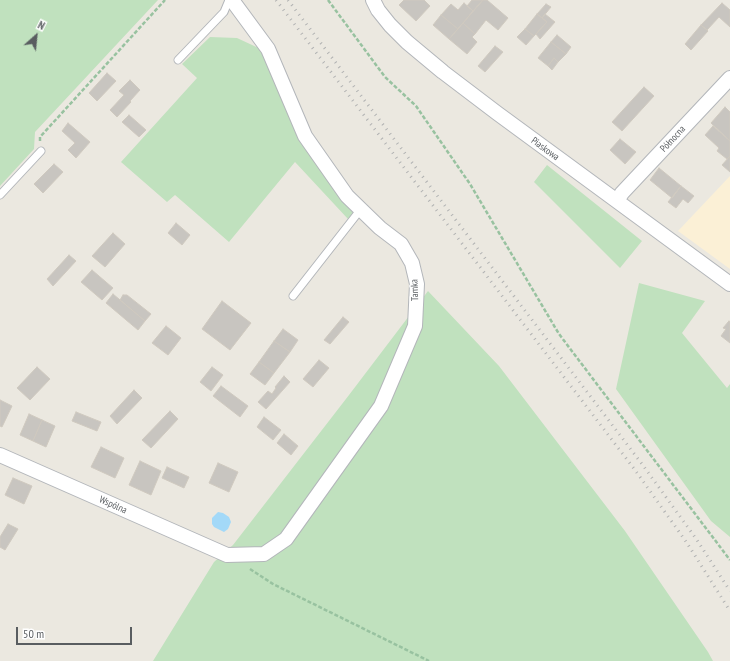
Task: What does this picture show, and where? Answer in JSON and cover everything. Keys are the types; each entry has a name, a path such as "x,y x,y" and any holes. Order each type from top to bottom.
{"street":[{"name":"Tamka","path":"227,555 264,554 286,539 381,406 415,326 417,284 412,263 401,244 380,228 347,196 305,136 268,49 230,0"},
{"name":"Piaskowa","path":"373,0 378,10 390,25 407,42 496,113 730,284"},
{"name":"Północna","path":"617,201 622,193 730,78"},
{"name":"Wspólna","path":"0,455 227,555"}],"lane":[{"path":"178,60 224,12 230,0"},
{"path":"0,195 41,151"},
{"path":"293,296 361,209"}],"path":[{"path":"41,151 40,137 165,0"},
{"path":"328,0 385,77 416,106 470,184 558,334 730,560"},
{"path":"246,567 273,584 429,661"}],"shaded area":[{"path":"730,176 730,269 678,231"}],"green space":[{"path":"0,0 158,0 35,132 34,149 0,186"},
{"path":"210,37 237,38 265,51 301,138 355,210 348,219 295,162 229,242 175,195 167,202 121,162 197,78 182,64"},
{"path":"547,165 642,241 620,268 534,182"},
{"path":"639,283 705,301 682,333 727,388 730,384 730,537 711,521 616,389"},
{"path":"428,291 499,366 625,531 713,661 153,661 214,562 233,545"}],"water":[{"path":"218,512 229,517 231,522 228,529 224,532 214,527 212,524 212,518"}],"building":[{"path":"404,0 424,0 430,6 416,21 399,5"},
{"path":"472,0 483,0 473,11 467,6"},
{"path":"483,0 487,0 508,18 498,30 486,20 475,34 463,23"},
{"path":"464,3 473,11 458,29 441,15 451,4 458,10"},
{"path":"722,3 730,10 730,27 719,17 707,30 701,25"},
{"path":"546,4 551,7 542,18 537,14"},
{"path":"537,14 547,22 534,36 525,29"},
{"path":"545,14 555,22 540,39 536,34 547,22 542,18"},
{"path":"441,15 458,29 449,39 433,25"},
{"path":"463,23 475,34 472,37 477,42 467,54 449,39"},
{"path":"701,25 708,31 691,50 685,44"},
{"path":"525,29 534,36 526,45 517,37"},
{"path":"557,35 571,47 566,54 551,42"},
{"path":"551,42 566,54 558,62 554,58 548,66 538,58"},
{"path":"495,46 503,52 485,72 478,66"},
{"path":"554,58 558,62 552,70 548,66"},
{"path":"107,73 116,81 97,101 89,93"},
{"path":"130,80 140,90 117,117 110,110 124,95 119,91"},
{"path":"644,87 654,96 622,131 612,122"},
{"path":"725,107 730,112 730,141 711,123"},
{"path":"129,115 146,130 139,137 122,122"},
{"path":"68,123 90,142 76,158 68,150 75,143 62,131"},
{"path":"713,126 730,141 730,156 727,159 717,151 719,148 705,135"},
{"path":"620,139 636,152 625,164 610,150"},
{"path":"730,156 730,172 722,165"},
{"path":"54,164 63,172 43,193 34,184"},
{"path":"659,168 681,186 672,198 650,180"},
{"path":"681,186 694,196 688,203 683,199 676,208 668,202"},
{"path":"176,223 190,235 182,245 168,233"},
{"path":"113,233 125,244 105,267 92,256"},
{"path":"69,255 76,261 53,286 47,279"},
{"path":"92,270 113,288 102,300 81,282"},
{"path":"113,294 145,321 138,330 106,303"},
{"path":"123,295 127,295 151,314 145,321 120,300"},
{"path":"222,301 251,323 230,350 202,329"},
{"path":"343,317 349,322 330,344 324,340"},
{"path":"729,321 730,343 721,336 726,329 723,328"},
{"path":"166,326 181,338 168,355 152,343"},
{"path":"283,329 298,340 290,352 274,341"},
{"path":"274,341 290,352 274,373 259,362"},
{"path":"319,360 329,368 313,387 303,379"},
{"path":"259,362 274,373 265,385 250,374"},
{"path":"37,367 50,379 30,400 17,388"},
{"path":"212,367 223,375 211,391 200,382"},
{"path":"284,376 290,382 266,409 258,402 268,391 272,394 276,388 275,387"},
{"path":"221,386 248,406 240,417 213,396"},
{"path":"134,390 142,398 117,424 110,416"},
{"path":"0,400 12,406 2,427 0,426"},
{"path":"170,411 178,419 151,448 142,440"},
{"path":"76,412 101,422 97,431 72,421"},
{"path":"29,414 42,420 33,441 20,435"},
{"path":"264,417 281,430 273,440 257,427"},
{"path":"42,420 55,426 46,447 33,441"},
{"path":"284,434 298,446 291,455 277,443"},
{"path":"101,447 124,458 115,478 91,467"},
{"path":"140,461 161,471 151,495 129,485"},
{"path":"218,463 238,472 229,492 209,483"},
{"path":"167,467 189,477 184,488 162,478"},
{"path":"13,478 32,486 24,504 5,495"},
{"path":"8,524 18,529 5,550 0,547 0,537"}],"railway":[{"path":"276,0 635,470 687,543 730,611"},
{"path":"288,0 642,464 697,540 730,591"}]}
